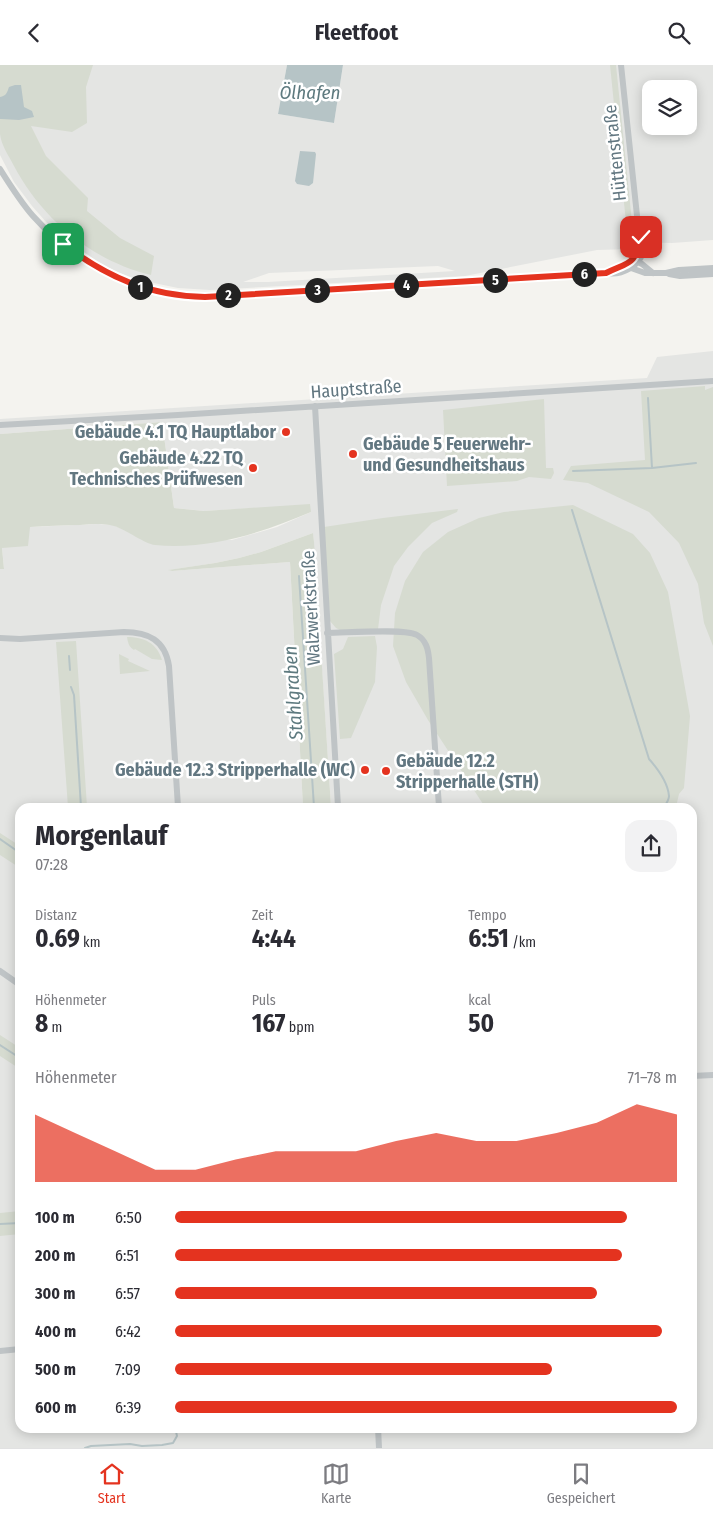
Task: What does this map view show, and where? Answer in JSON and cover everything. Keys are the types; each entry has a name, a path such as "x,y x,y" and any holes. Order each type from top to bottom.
{"street":[{"name":"Hüttenstraße","path":"621,65 638,225 641,237 633,264"},
{"path":"0,169 33,216 77,255 126,282 171,294 205,297 613,274 623,272 633,264 645,273 666,273 680,276 713,274"},
{"path":"0,178 10,185"},
{"path":"666,273 679,270 713,268"},
{"name":"Hauptstraße","path":"0,425 713,381"},
{"name":"Walzwerkstraße","path":"314,406 338,803"},
{"path":"0,642 20,639 137,632 149,635 166,653 169,666 178,803"},
{"path":"327,633 410,632 423,639 428,648 429,658 439,803"},
{"path":"0,638 20,639"},
{"path":"0,971 15,982"},
{"path":"697,1076 713,1075"},
{"path":"0,1351 15,1350"},
{"path":"378,1433 379,1448"}],"shaded area":[{"path":"0,65 287,65 278,114 334,123 343,65 713,65 713,240 672,243 635,242 633,249 597,250 465,276 210,290 178,288 146,283 98,262 47,223 14,182 0,155","holes":["438,266 455,271 268,282 243,282 269,273"]},
{"path":"0,65 93,65 86,87 87,123 72,132 31,126 46,156 88,198 87,211 120,238 154,256 151,275 109,260 89,248 54,220 26,185 5,150 0,134"},
{"path":"610,65 616,65 634,242 628,242"},
{"path":"713,351 713,1448 0,1448 0,569 4,568 2,548 30,527 98,524 113,525 129,532 232,540 277,527 311,512 255,508 204,511 174,508 162,422 0,434 0,419 647,378 657,357"},
{"path":"705,386 705,390 713,387 713,646 704,623 698,584 679,543 649,512 588,483 563,480 571,466 645,460 641,391"},
{"path":"544,399 546,468 553,468 554,473 551,479 529,477 517,481 447,486 443,410"},
{"path":"162,422 174,508 204,511 310,504 311,512 254,533 196,545 155,545 106,524 30,527 28,546 2,548 4,569 0,569 0,434"},
{"path":"573,505 633,534 650,553 668,592 690,716 684,788 679,794 677,803 482,803 428,720 406,682 393,646 395,613 405,581 423,552 448,532 479,518 504,512"},
{"path":"458,509 457,512 432,523 408,547 394,566 381,605 378,629 340,630 336,628 330,621 324,527"},
{"path":"313,533 331,803 303,803 290,562 168,570 215,563 261,552"},
{"path":"375,636 377,647 375,682 351,738 340,739 334,654 343,649 348,637"},
{"path":"127,637 139,638 149,642 157,649 162,660 152,659 134,650 129,645"},
{"path":"76,641 87,803 68,803 56,642"},
{"path":"119,654 129,659 128,661 150,671 120,674"},
{"path":"0,833 15,843 15,865 0,855"},
{"path":"0,1035 15,1045 15,1066 0,1056"},
{"path":"15,1212 15,1234 0,1236 0,1213"}],"water":[{"name":"Ölhafen","path":"287,65 343,65 334,123 278,114"},
{"path":"21,85 24,107 32,111 34,117 19,120 0,119 0,97 6,94 9,87"},
{"path":"300,151 315,152 316,154 313,183 309,186 297,184 295,181"}],"waterway":[{"path":"648,398 652,468"},
{"path":"573,471 652,468 696,463"},
{"path":"572,510 649,759 667,786 669,796 666,803"},
{"name":"Stahlgraben","path":"299,576 314,803"},
{"path":"69,656 70,670"},
{"path":"71,687 74,695 81,803"},
{"path":"0,839 15,850"},
{"path":"0,1045 15,1055"},
{"path":"0,1224 15,1223"},
{"name":"Stahlgraben","path":"85,1448 130,1444 142,1446 162,1445 173,1443 177,1436 176,1433"}],"place":[{"name":"Gebäude 4.1 TQ Hauptlabor","path":"286,432"},
{"name":"Gebäude 5 Feuerwehr- und Gesundheitshaus","path":"353,454"},
{"name":"Gebäude 4.22 TQ Technisches Prüfwesen","path":"253,468"},
{"name":"Gebäude 12.3 Stripperhalle (WC)","path":"365,770"},
{"name":"Gebäude 12.2 Stripperhalle (STH)","path":"386,771"}],"route":[{"path":"63,244 96,267 126,282 162,293 205,297 606,273 621,267 634,258 638,251 641,237"}]}
